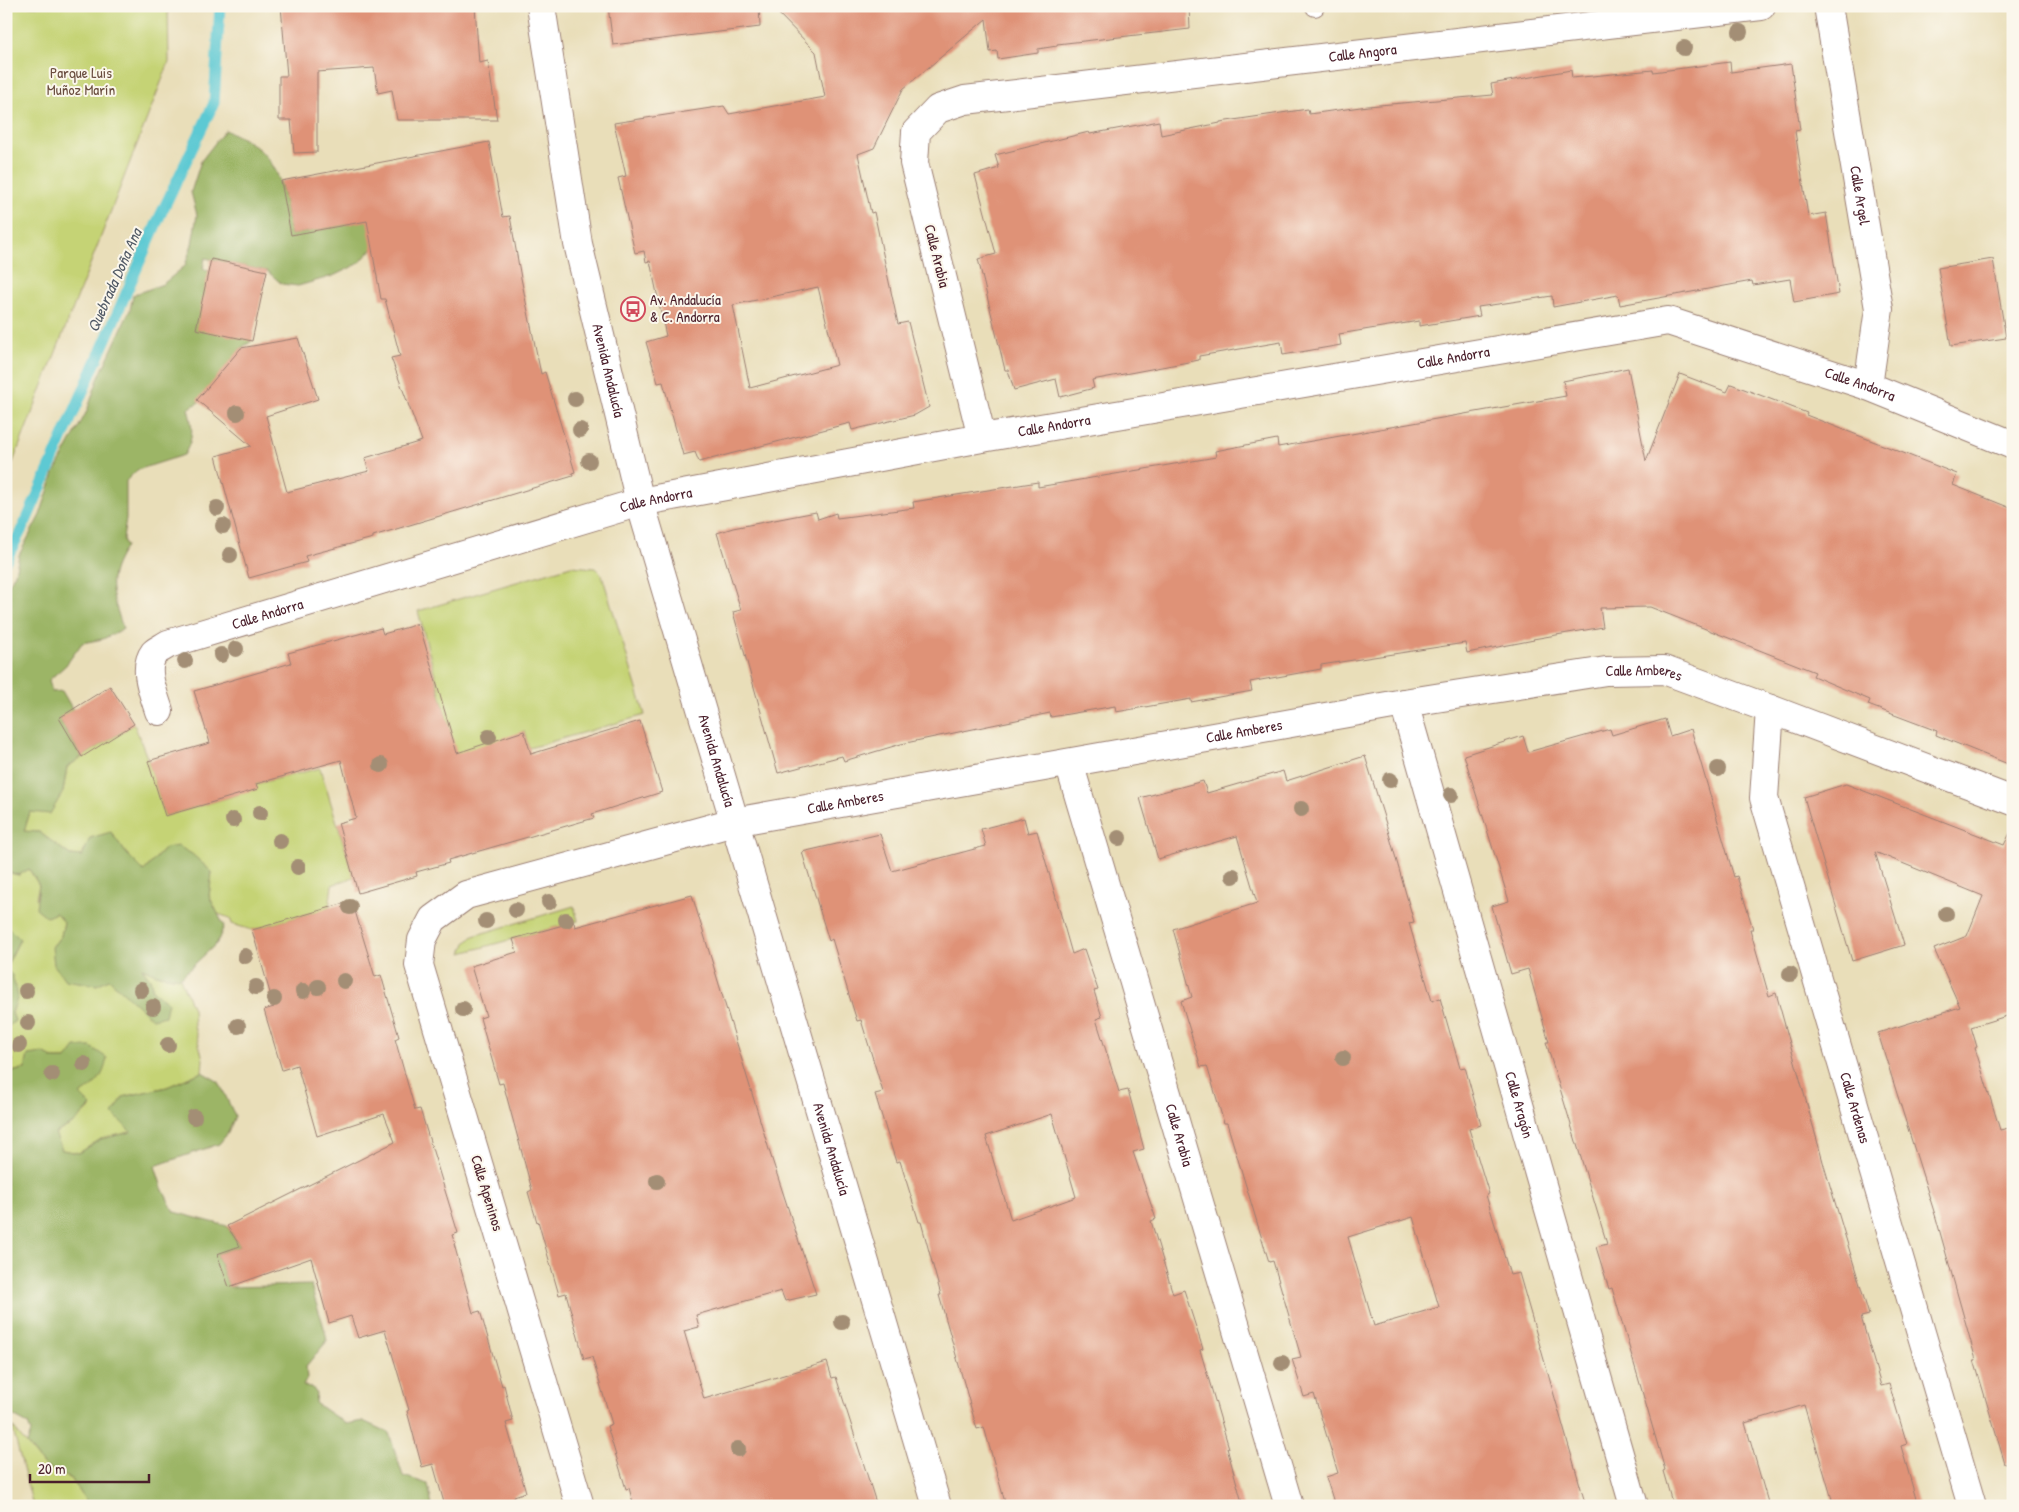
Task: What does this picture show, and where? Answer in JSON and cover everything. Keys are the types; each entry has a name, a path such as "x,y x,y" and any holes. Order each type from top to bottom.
{"street":[{"name":"Avenida Andalucía","path":"541,6 578,244 640,502 937,1506"},
{"name":"Calle Angora","path":"965,100 1761,6"},
{"name":"Calle Argel","path":"1828,6 1878,309 1868,386"},
{"name":"Calle Arabia","path":"965,100 938,109 916,132 914,163 982,438"},
{"name":"Calle Andorra","path":"159,711 150,682 149,666 154,653 168,644 640,502 982,438 1668,321 1868,386 2013,445"},
{"name":"Calle Amberes","path":"466,895 734,822 1404,703 1606,671 1664,670 1770,708 2013,801"},
{"name":"Calle Aragón","path":"1404,703 1634,1506"},
{"name":"Calle Ardenas","path":"1770,708 1764,798 1972,1506"},
{"name":"Calle Arabia","path":"1069,763 1289,1506"},
{"name":"Calle Apeninos","path":"466,895 433,918 422,940 419,965 580,1506"}],"green space":[{"name":"Parque Luis Muñoz Marín","path":"6,6 168,6 169,62 6,480"},
{"path":"225,130 244,139 258,149 276,171 281,184 291,235 374,219 378,243 358,264 333,276 298,286 282,284 267,271 205,258 203,269 209,271 252,341 241,348 218,390 188,409 192,432 190,443 184,455 137,470 126,481 126,518 123,539 126,546 114,569 112,579 113,596 123,629 103,639 82,643 66,665 49,680 52,692 62,691 73,710 61,722 82,757 67,767 63,792 50,814 30,812 24,831 39,832 70,855 82,856 90,838 111,832 126,853 144,871 165,848 178,846 192,854 212,872 209,896 224,926 217,943 180,978 159,975 142,968 150,979 153,991 168,1002 165,1016 152,1019 109,979 97,985 65,980 54,965 52,947 61,936 64,922 56,913 47,917 36,908 39,885 29,869 19,875 6,872 6,590 15,573 19,555 40,515 54,473 87,411 98,379 130,310 133,295 163,284 185,266 192,244 197,215 191,192 201,161"},
{"path":"571,566 595,568 602,575 645,715 529,748 524,731 458,761 418,611"},
{"path":"134,724 149,763 165,816 257,789 256,784 320,768 354,877 332,885 329,908 252,930 232,924 230,918 218,914 209,896 212,872 165,848 144,871 126,853 111,833 90,838 82,856 70,855 39,832 24,832 30,812 63,792 67,767"},
{"path":"29,869 39,885 36,898 56,913 64,922 61,936 52,947 109,979 153,991 150,979 141,967 159,975 180,978 193,1009 194,1026 203,1059 202,1072 167,1087 123,1097 131,1132 101,1139 79,1153 62,1150 55,1133 74,1123 91,1107 80,1095 66,1059 54,1059 43,1053 25,1069 11,1072 12,1059 6,1045 6,1028 15,1021 12,1013 16,999 16,989 6,967 20,939 9,928 6,928 6,872 19,875"},
{"path":"574,906 578,921 462,953 466,943 473,936"},
{"path":"6,928 9,928 20,939 6,967"},
{"path":"6,969 12,975 18,996 12,1013 15,1021 6,1028"},
{"path":"6,1045 12,1059 11,1072 25,1069 28,1055 43,1053 54,1059 66,1059 75,1047 91,1047 107,1058 101,1076 80,1095 91,1106 74,1123 55,1133 62,1150 79,1153 101,1139 131,1132 113,1114 123,1097 167,1087 202,1072 219,1082 235,1116 228,1133 219,1144 155,1166 162,1188 174,1212 227,1226 240,1246 217,1254 229,1287 311,1285 327,1341 306,1366 307,1378 303,1386 312,1387 316,1393 315,1403 346,1424 363,1421 389,1433 403,1476 428,1484 432,1506 159,1506 118,1501 102,1506 89,1506 72,1479 45,1467 27,1444 31,1432 28,1424 6,1412"},
{"path":"12,1426 45,1467 72,1479 89,1506 33,1506"},
{"path":"118,1501 155,1504 159,1506 102,1506"}],"building":[{"path":"281,6 475,6 479,63 488,61 497,120 397,120 392,90 378,93 374,68 317,72 317,152 294,153 291,120 279,120 279,76 287,76"},
{"path":"608,6 759,6 760,27 613,45"},
{"path":"771,6 1189,6 1190,29 1057,44 1057,46 1038,49 1038,53 998,59 997,51 990,52 986,19 903,89 874,148 858,154 871,213 874,212 898,324 908,322 929,407 915,415 852,430 850,423 699,462 695,452 683,455 663,382 658,383 646,342 666,336 650,261 646,262 644,251 635,253 618,178 626,176 614,123 724,106 729,114 825,97 816,52","holes":["818,287 837,365 750,388 733,305"]},
{"path":"1730,62 1731,72 1791,64 1800,130 1795,131 1808,216 1826,213 1839,294 1794,302 1790,279 1753,285 1752,281 1620,305 1618,295 1553,307 1552,296 1478,307 1480,316 1419,326 1419,321 1339,334 1341,345 1283,355 1281,342 1199,356 1199,360 1092,380 1094,388 1060,397 1056,379 1014,390 1008,370 1005,370 978,259 996,254 975,175 999,168 995,155 1089,132 1090,134 1159,121 1161,135 1220,122 1308,109 1309,114 1368,106 1493,95 1491,84 1571,70 1572,78 1653,70 1653,72"},
{"path":"489,142 503,217 510,216 541,374 545,372 575,472 572,473 573,476 373,536 373,538 305,556 307,562 249,578 216,456 251,446 197,400 241,348 298,338 318,399 266,416 287,492 369,471 365,458 422,441 391,358 400,356 385,299 381,299 367,221 291,235 281,181"},
{"path":"211,259 267,271 252,341 196,329"},
{"path":"1993,259 2006,338 1951,346 1938,268"},
{"path":"1628,368 1646,461 1680,374 1727,392 1731,384 1807,413 1806,415 1957,474 1953,485 2013,509 2013,766 1936,735 1937,731 1868,705 1870,700 1813,676 1815,672 1650,607 1600,608 1603,627 1467,653 1465,643 1321,665 1321,669 1250,682 1252,691 1191,702 1191,699 1116,712 1115,706 1051,717 1050,713 901,744 844,761 842,756 778,773 733,612 741,610 717,533 733,528 816,512 818,519 836,513 837,518 914,508 913,502 1038,482 1038,487 1216,457 1215,451 1277,439 1278,447 1566,396 1563,381"},
{"path":"419,624 457,753 524,731 531,754 640,721 662,792 592,814 594,818 448,860 449,863 416,872 417,876 358,893 338,823 356,818 341,760 256,784 258,789 165,816 148,761 210,743 194,691 291,663 288,653 381,628 383,634"},
{"path":"110,686 134,724 82,757 59,718"},
{"path":"1665,719 1670,736 1691,729 1734,877 1737,876 1753,929 1750,929 1769,996 1776,993 1825,1169 1869,1315 1861,1317 1881,1386 1889,1384 1907,1444 1901,1446 1918,1506 1834,1506 1804,1405 1745,1423 1769,1506 1673,1506 1663,1471 1665,1470 1612,1288 1609,1289 1596,1247 1607,1244 1546,1042 1549,1042 1528,969 1511,974 1492,906 1509,901 1464,755 1523,736 1528,752 1610,729 1612,735"},
{"path":"1365,756 1414,922 1409,923 1432,1001 1440,998 1460,1068 1465,1067 1481,1125 1469,1129 1489,1194 1486,1195 1510,1275 1519,1273 1586,1506 1335,1506 1326,1477 1338,1473 1314,1394 1304,1397 1292,1359 1301,1357 1273,1261 1269,1262 1227,1123 1224,1123 1207,1066 1201,1067 1181,1001 1192,997 1173,929 1257,903 1237,836 1158,859 1140,798 1203,781 1207,793 1283,771 1286,781","holes":["1413,1217 1439,1307 1374,1326 1348,1237"]},
{"path":"1846,784 2004,845 2013,827 2013,1014 1971,1027 1977,1047 1975,1048 2000,1130 2013,1127 2013,1462 2005,1464 1974,1360 1976,1360 1936,1218 1878,1033 1960,1007 1934,949 1967,936 1983,896 1875,852 1904,945 1852,961 1804,797"},
{"path":"1024,818 1028,833 1037,831 1072,954 1084,949 1098,990 1094,991 1102,1017 1096,1019 1119,1092 1128,1090 1144,1149 1133,1152 1156,1219 1151,1221 1173,1294 1184,1290 1203,1349 1200,1350 1229,1448 1227,1448 1243,1506 1006,1506 984,1427 977,1429 939,1295 941,1295 921,1222 919,1222 900,1161 896,1162 875,1094 883,1092 861,1020 857,1021 832,939 829,941 802,852 880,834 892,871 986,846 981,829","holes":["1052,1114 1076,1197 1011,1220 986,1136"]},
{"path":"692,895 770,1153 816,1294 785,1301 781,1291 696,1315 699,1327 684,1331 704,1399 827,1362 832,1378 836,1377 877,1506 634,1506 629,1488 626,1489 607,1426 612,1424 592,1357 584,1359 566,1293 559,1295 528,1192 532,1190 503,1083 499,1084 480,1018 486,1016 471,966 517,952 513,939 574,922 575,927"},
{"path":"352,901 375,977 381,975 399,1037 395,1039 415,1110 420,1109 458,1233 452,1235 473,1313 480,1311 502,1386 504,1385 513,1421 506,1423 526,1492 514,1496 516,1506 445,1506 433,1464 422,1467 407,1411 409,1410 385,1330 358,1338 351,1316 329,1323 311,1258 229,1287 217,1254 240,1246 227,1226 395,1142 384,1114 317,1136 297,1065 282,1070 264,1010 274,1007 252,930"}],"waterway":[{"name":"Quebrada Doña Ana","path":"6,560 27,519 159,218 214,103 220,6"}],"place":[{"name":"Av. Andalucía & C. Andorra","path":"633,309"}]}
